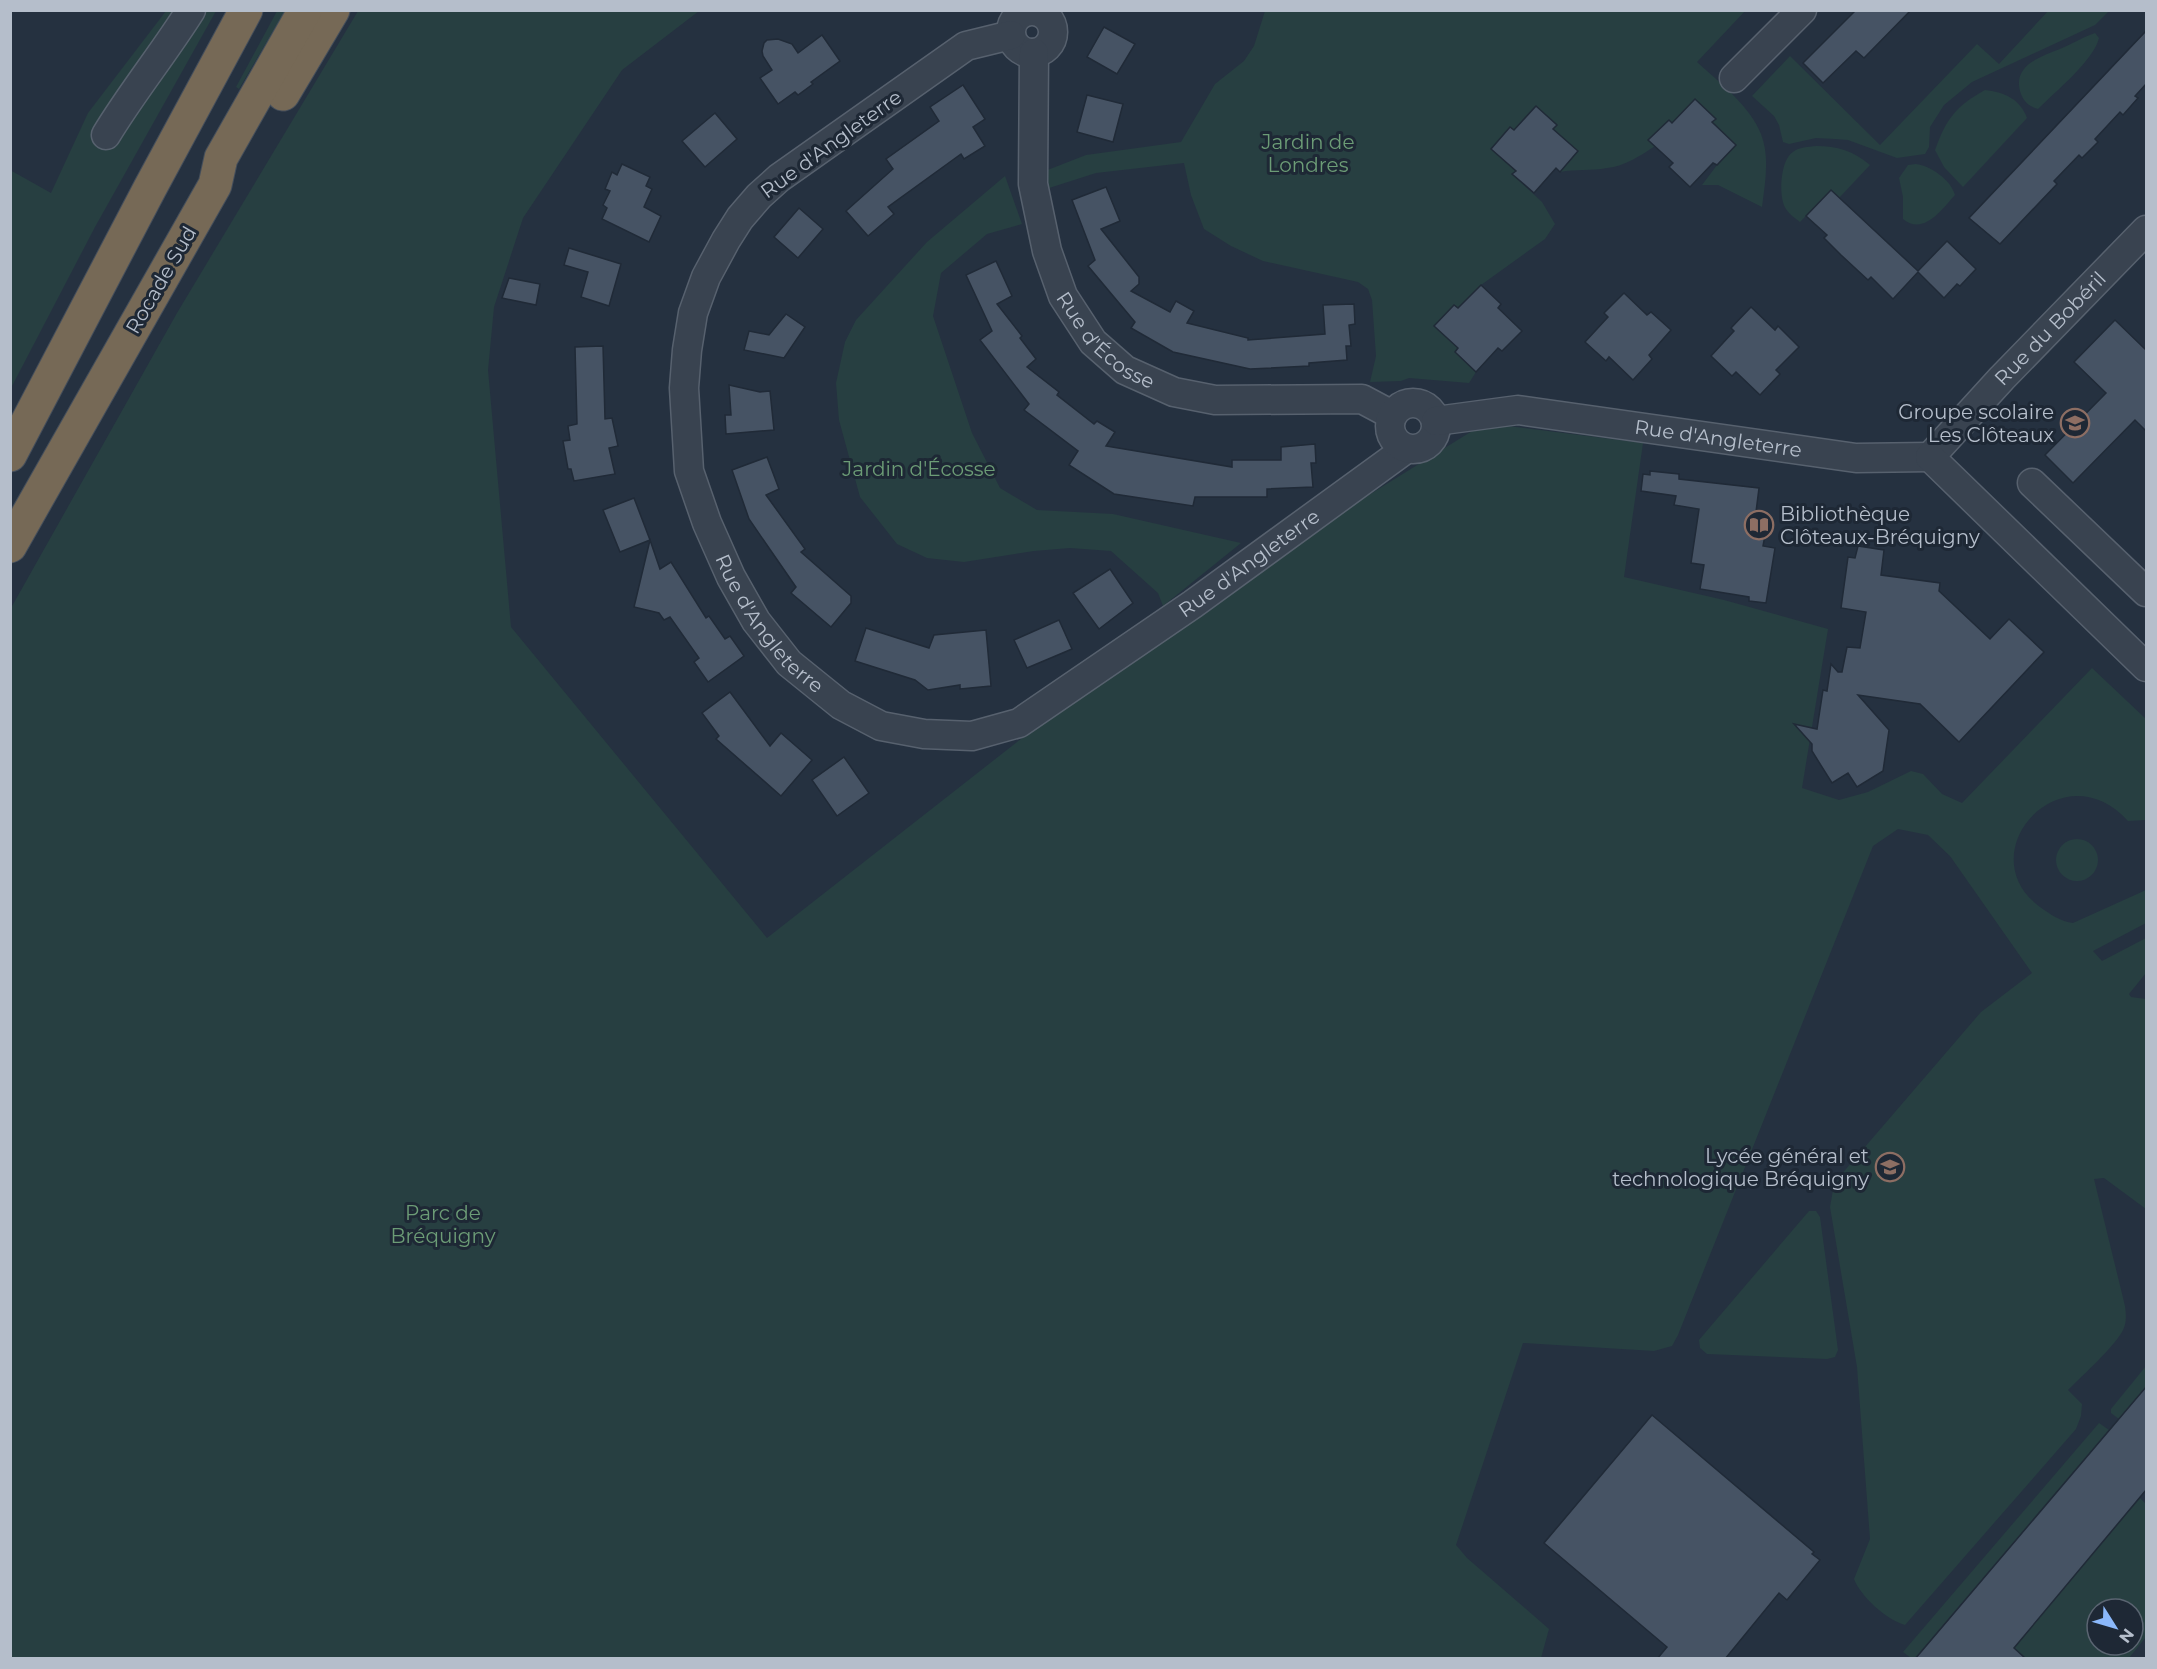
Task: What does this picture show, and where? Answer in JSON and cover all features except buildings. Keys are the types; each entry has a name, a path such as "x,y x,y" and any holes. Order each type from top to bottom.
{"highway":[{"path":"10,455 246,10"},
{"name":"Rocade Sud","path":"10,546 215,185 221,158 305,10"},
{"path":"215,185 239,168 333,10"}],"street":[{"path":"106,135 164,52 190,10"},
{"path":"1734,78 1802,10"},
{"path":"1025,12 1048,13 1052,35 1046,47 1034,53 1021,51 1012,41 1014,21 1025,12"},
{"name":"Rue d'Angleterre","path":"1011,35 966,46 772,184 740,218 706,276 693,313 687,350 684,388 689,471 707,523 731,577 756,621 789,663 841,705 881,726 924,734 972,736 1018,723 1193,604 1406,449"},
{"name":"Rue d'Écosse","path":"1034,53 1033,184 1035,195 1047,251 1063,296 1094,342 1125,370 1174,392 1215,400 1362,399 1392,415"},
{"name":"Rue du Bobéril","path":"1930,457 2002,378 2146,230"},
{"path":"1416,402 1425,406 1432,412 1436,421 1436,431 1432,440 1416,450 1406,449 1392,439 1389,423 1392,415 1398,407 1407,403 1416,402"},
{"name":"Rue d'Angleterre","path":"1436,421 1518,410 1856,459 1930,457"},
{"path":"1930,457 2146,667"},
{"path":"2032,483 2146,592"}],"green space":[{"name":"Jardin de Londres","path":"1746,10 1697,62 1742,104 1761,134 1766,161 1762,207 1718,185 1702,185 1736,145 1712,122 1715,118 1695,99 1672,123 1668,120 1649,140 1655,146 1632,160 1607,168 1560,172 1578,151 1553,129 1557,124 1535,106 1514,130 1510,127 1491,149 1516,171 1512,174 1542,202 1555,224 1545,239 1481,285 1458,308 1454,305 1458,348 1455,352 1476,372 1469,383 1409,378 1401,381 1370,382 1376,356 1372,300 1368,289 1358,282 1263,261 1231,246 1204,229 1191,195 1184,163 1096,173 1046,189 1045,171 1086,155 1181,142 1215,84 1244,61 1254,46 1265,11"},
{"path":"2049,10 2109,11 2095,25 1972,82 1944,105 1930,127 1929,147 1925,154 1897,158 1848,140 1816,138 1789,144 1783,142 1774,116 1752,96 1790,56 1880,145 1977,44 1999,64"},
{"path":"166,11 216,11 95,227 11,388 10,170 51,193 88,113"},
{"path":"277,11 285,11 239,89 236,87"},
{"name":"Parc de Bréquigny","path":"358,11 699,11 622,70 523,218 494,307 488,370 511,627 767,938 1193,604 1485,423 1643,443 1624,577 1724,600 1828,629 1802,788 1839,800 1868,792 1911,771 1923,774 1942,794 1962,803 2092,668 2146,719 2146,820 2128,821 2102,802 2076,796 2052,802 2032,816 2018,837 2014,861 2020,885 2040,907 2056,917 2073,923 2146,890 2146,923 2093,951 2102,961 2146,938 2146,973 2129,994 2131,997 2146,999 2146,1209 2104,1178 2094,1179 2125,1306 2125,1324 2113,1344 2068,1390 2082,1404 2081,1416 2076,1429 1905,1625 1875,1607 1862,1593 1854,1579 1870,1539 1857,1367 1830,1207 1833,1190 1840,1176 1981,1012 2032,973 1950,856 1928,835 1898,829 1873,846 1672,1346 1654,1351 1523,1343 1456,1545 1467,1558 1549,1629 1541,1658 11,1658 11,608 177,313"},
{"path":"2095,33 2099,38 2096,47 2073,75 2038,109 2026,103 2021,95 2019,82 2025,68 2038,59"},
{"path":"1985,90 1999,93 2016,101 2027,118 1963,187 1944,167 1935,150 1953,114"},
{"path":"1816,146 1845,150 1870,165 1839,198 1831,190 1800,222 1789,213 1783,203 1781,188 1783,170 1793,152 1801,148"},
{"path":"1916,164 1940,175 1953,189 1955,195 1932,219 1918,224 1903,219 1903,197 1899,178 1908,165"},
{"name":"Jardin d'Écosse","path":"1005,176 1022,224 987,234 941,273 933,316 972,433 1000,488 1037,510 1113,514 1241,543 1163,606 1158,593 1111,551 1070,548 964,562 927,558 897,544 860,497 839,420 836,383 845,342 856,320 927,242"},
{"path":"2077,839 2085,840 2092,845 2097,852 2097,868 2092,875 2085,880 2077,881 2069,880 2062,875 2057,868 2056,860 2057,852 2062,845 2069,840"},
{"path":"1809,1211 1816,1211 1820,1217 1838,1350 1835,1357 1827,1359 1707,1354 1700,1348 1699,1340"},
{"path":"2146,1366 2146,1387 2119,1419 2111,1413 2111,1409"},
{"path":"2099,1423 2109,1430 1915,1658 1903,1652"},
{"path":"2140,1498 2146,1504 2146,1637 2145,1597 2085,1597 2085,1657 2129,1658 2026,1658 2014,1648"}],"place":[{"name":"Groupe scolaire Les Clôteaux","path":"2075,423"},
{"name":"Bibliothèque Clôteaux-Bréquigny","path":"1759,525"},
{"name":"Lycée général et technologique Bréquigny","path":"1890,1167"}]}
